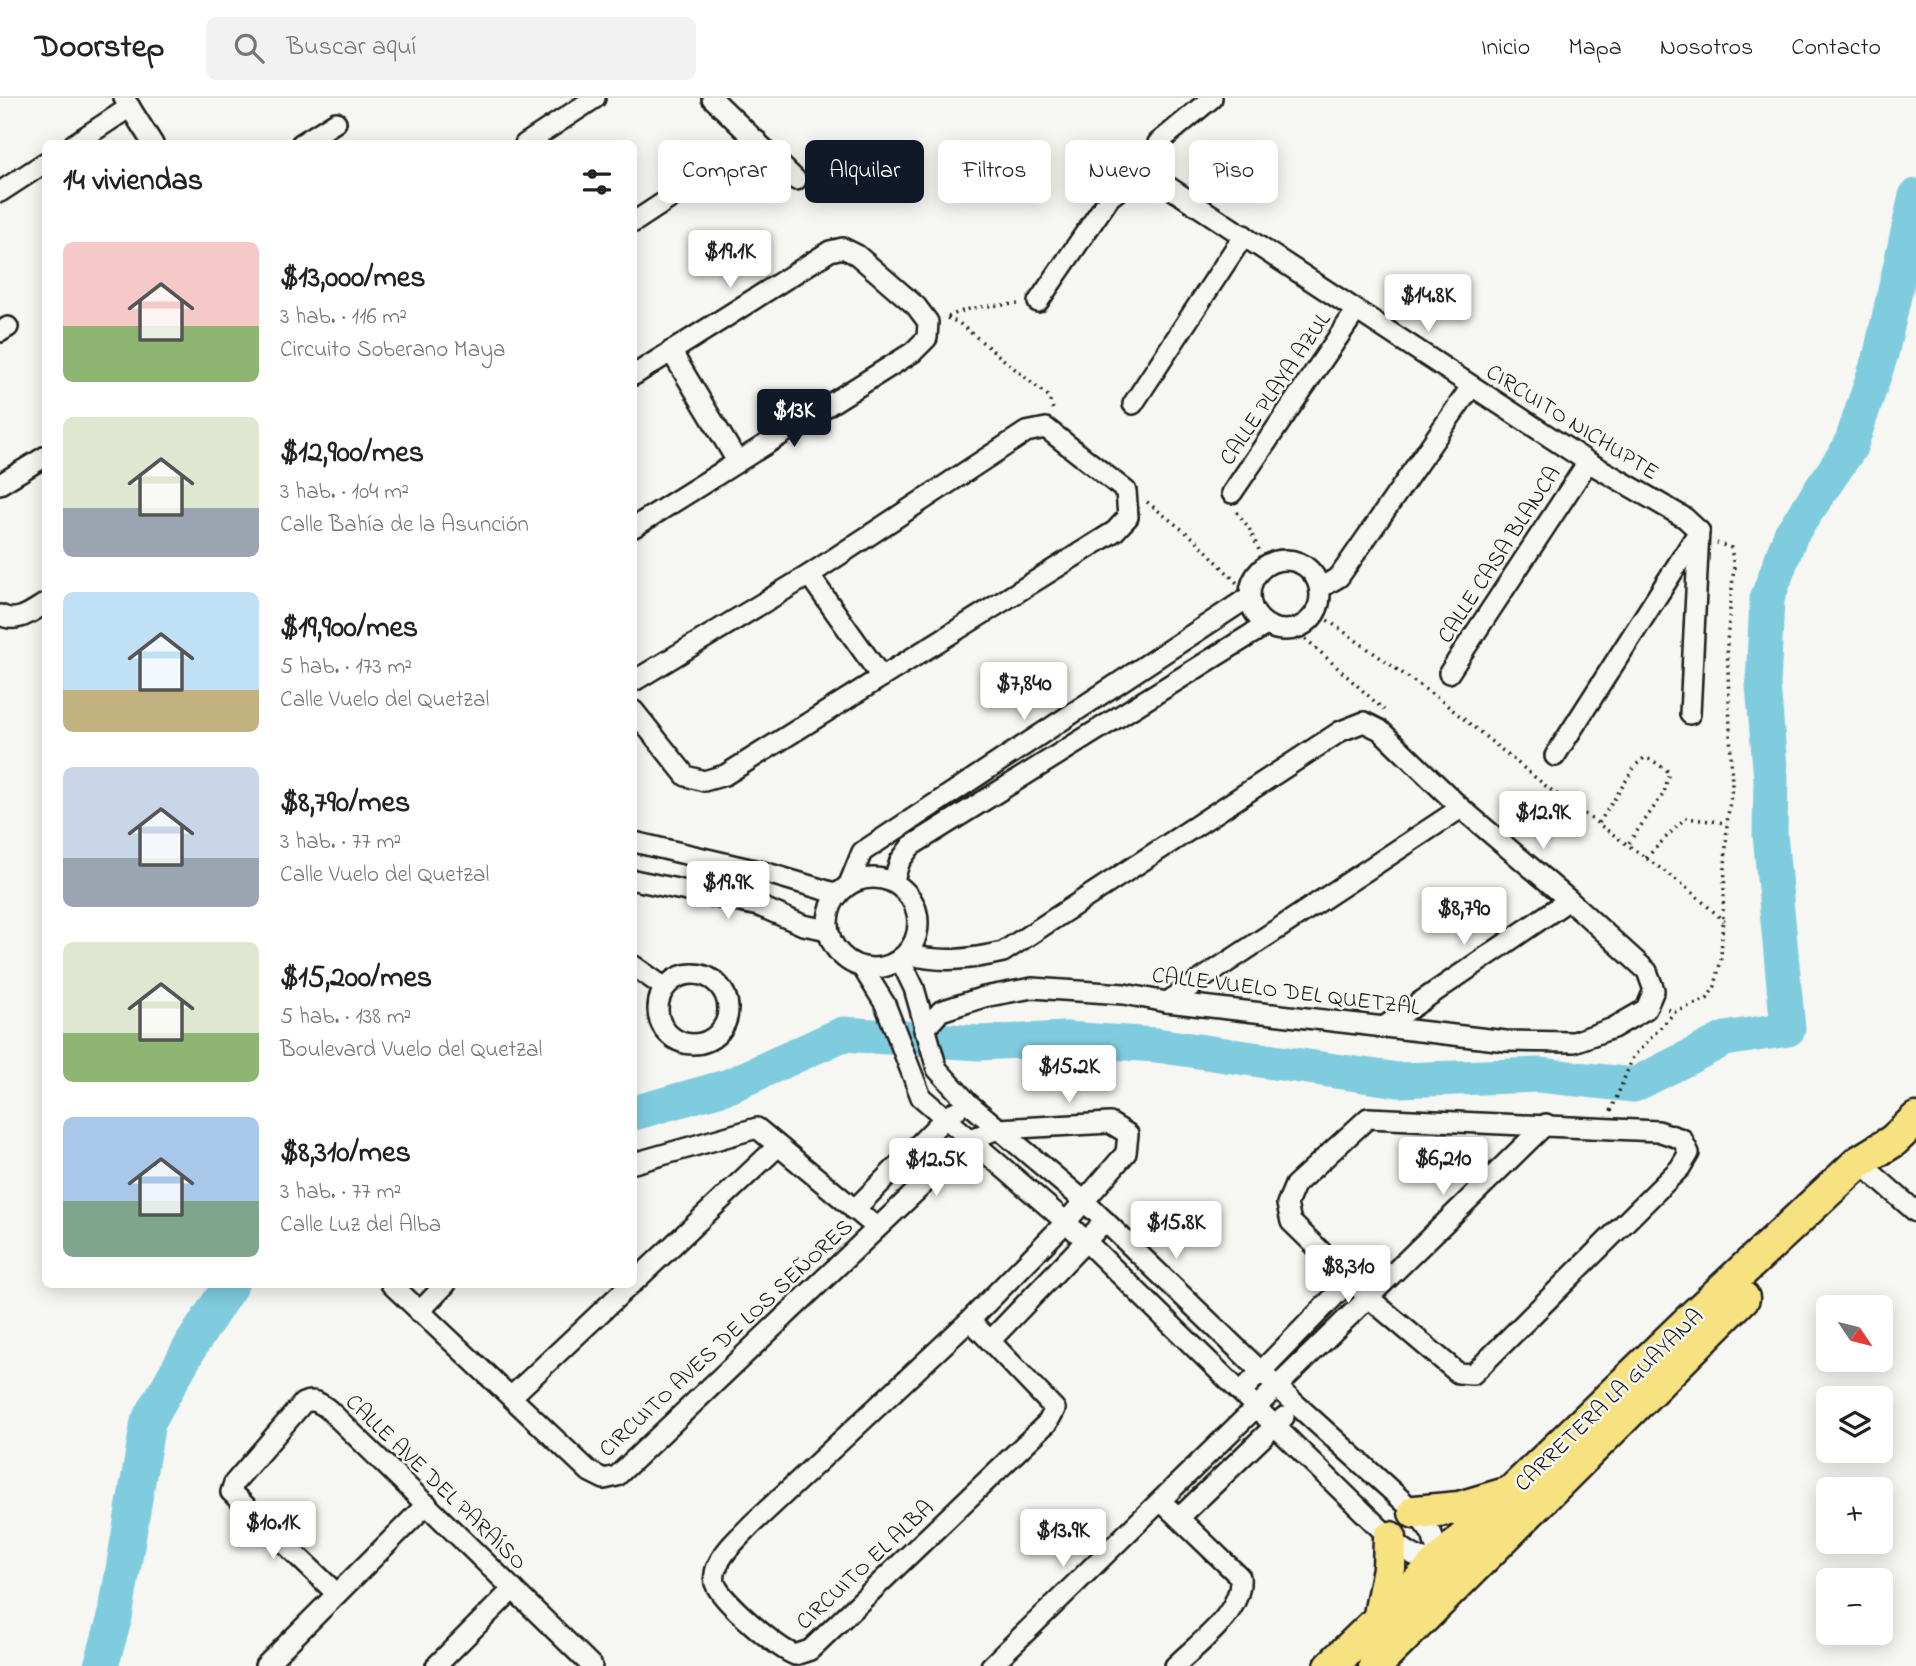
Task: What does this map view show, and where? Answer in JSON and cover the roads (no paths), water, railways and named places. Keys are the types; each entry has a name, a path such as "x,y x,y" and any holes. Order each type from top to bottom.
{"main road":[{"name":"CARRETERA LA GUAYANA","path":"1331,1666 1510,1493 1866,1168 1916,1119"},
{"name":"CARRETERA LA GUAYANA","path":"1375,1666 1774,1266 1866,1168"},
{"path":"1359,1666 1439,1581 1440,1562 1456,1561 1573,1455 1601,1441"},
{"path":"1415,1512 1459,1508 1510,1493"},
{"path":"1379,1620 1389,1568 1390,1538"}],"street":[{"path":"531,140 595,98"},
{"path":"712,98 756,140"},
{"path":"1162,140 1212,98"},
{"path":"79,140 127,102 151,140"},
{"path":"308,140 337,122"},
{"path":"0,192 42,165"},
{"path":"791,175 796,180"},
{"name":"CIRCUITO NICHUPTE","path":"1038,302 1110,197 1136,177 1161,182 1471,387 1588,462 1685,518 1699,531"},
{"path":"637,220 663,203"},
{"path":"1133,404 1244,235"},
{"path":"637,373 830,250 843,248 857,255 916,306 938,320 927,338 913,352 637,525"},
{"name":"CALLE PLAYA AZUL","path":"1232,493 1356,311"},
{"path":"671,351 737,461"},
{"path":"1320,588 1339,578 1471,387"},
{"path":"637,679 809,575 1026,432 1046,428 1126,491 1128,517 1115,531 880,675 724,775 704,782 686,776 637,715"},
{"path":"0,484 42,458"},
{"name":"CALLE CASA BLANCA","path":"1450,673 1588,462"},
{"path":"1690,714 1699,531"},
{"path":"1555,756 1699,531"},
{"path":"1294,560 1315,575 1320,588 1316,612 1307,622 1295,629 1280,630 1266,625 1254,613 1249,597 1257,572 1268,564 1294,560"},
{"path":"809,575 880,675"},
{"path":"637,843 843,889 878,877 893,881 913,900 918,915 918,931 903,956 878,968 862,967 846,960 835,949 828,930 828,914 843,889 862,852 1249,597"},
{"path":"0,615 7,619 22,618 42,606"},
{"path":"893,881 900,861 911,846 1266,625"},
{"path":"903,956 933,961 964,961 1003,952 1341,731 1364,722 1380,730 1461,808 1569,900 1382,1028"},
{"path":"1167,1002 1461,808"},
{"path":"637,881 759,906 803,925 828,930"},
{"name":"CALLE VUELO DEL QUETZAL","path":"923,1030 941,1011 984,997 1032,988 1124,994 1167,1002 1506,1041 1574,1042 1613,1028 1646,1009 1654,990 1647,971 1569,900"},
{"path":"862,967 885,1004 921,1097 1066,1222 1390,1538 1411,1556 1440,1562 1432,1534 1415,1512 1297,1406 1083,1200 968,1103 937,1069 923,1030 914,988 903,956"},
{"path":"637,968 665,988"},
{"name":"CIRCUITO AVES DE LOS SEÑORES","path":"854,1210 945,1118 968,1103"},
{"path":"1368,1118 1546,1124 1603,1130 1657,1131 1682,1139 1689,1153 1680,1168 1473,1374 1458,1373 1443,1363 1369,1298 1291,1222 1287,1204 1295,1185 1368,1118"},
{"name":"CIRCUITO EL ALBA","path":"970,1320 1055,1409 1048,1422 810,1650 795,1655 782,1650 724,1596 715,1582 716,1568 751,1525 970,1320 1066,1222 1126,1153 1128,1134 1110,1123 998,1129"},
{"path":"991,1666 1162,1502 1546,1124"},
{"name":"CIRCUITO AVES DE LOS SEÑORES","path":"637,1162 757,1128 876,1227"},
{"path":"971,1139 998,1129"},
{"name":"CIRCUITO AVES DE LOS SEÑORES","path":"395,1288 590,1472 604,1479 617,1476 971,1139"},
{"path":"637,1278 778,1147"},
{"path":"1866,1168 1916,1212"},
{"path":"990,1341 1105,1221"},
{"path":"1241,1392 1351,1279"},
{"path":"419,1312 442,1288"},
{"path":"512,1396 627,1288"},
{"name":"CALLE AVE DEL PARAÍSO","path":"337,1594 231,1492 233,1483 308,1400 328,1409 592,1666"},
{"path":"1179,1518 1297,1406"},
{"path":"1162,1502 1240,1577 1241,1590 1231,1610 1175,1666"},
{"path":"265,1666 427,1504"},
{"path":"1390,1538 1415,1512"},
{"path":"436,1666 513,1589"}],"waterway":[{"path":"637,1112 729,1086 843,1034 979,1043 1066,1039 1156,1045 1398,1080 1539,1075 1634,1085 1725,1039 1788,1029 1770,834 1771,778 1763,685 1767,599 1791,534 1850,447 1881,354 1916,196"},
{"path":"101,1666 115,1617 148,1422 192,1344 228,1288"}]}
